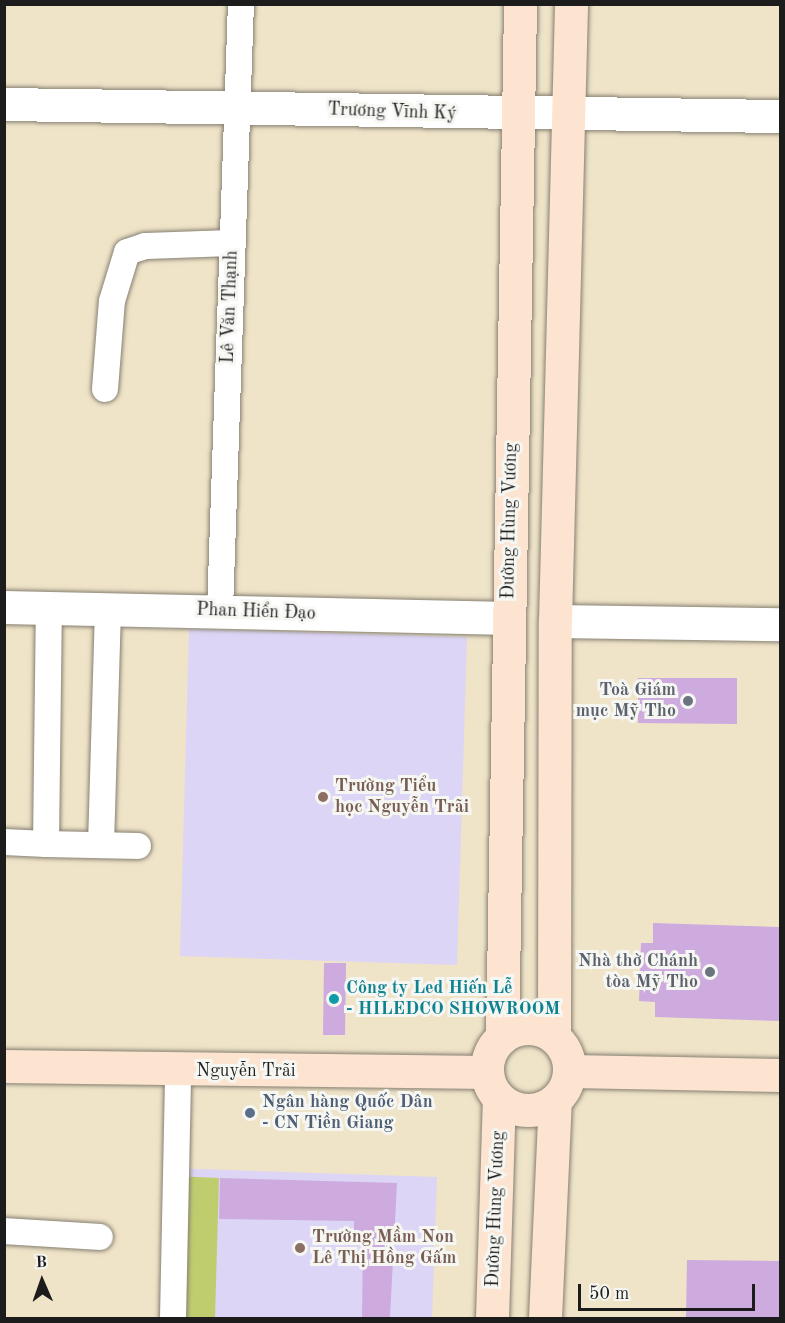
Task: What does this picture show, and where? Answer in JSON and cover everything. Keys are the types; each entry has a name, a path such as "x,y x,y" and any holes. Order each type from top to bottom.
{"main road":[{"name":"Đường Hùng Vương","path":"502,1037 520,4"},
{"path":"554,1037 555,621 571,4"},
{"path":"493,1086 490,1053 502,1037 515,1029 527,1028 554,1037 563,1046 570,1071 568,1082 555,1101 545,1318"},
{"name":"Nguyễn Trãi","path":"4,1066 178,1071 493,1086 510,1109 527,1111 555,1101"},
{"path":"570,1071 780,1075"},
{"name":"Đường Hùng Vương","path":"492,1318 493,1086"}],"street":[{"name":"Lê Văn Thạnh","path":"220,610 241,4"},
{"name":"Trương Vĩnh Ký","path":"4,104 568,115 780,116"},
{"path":"105,389 112,301 127,252 146,246 232,243"},
{"name":"Phan Hiển Đạo","path":"4,608 220,610 508,618"},
{"path":"46,844 49,609"},
{"path":"101,845 108,609"},
{"path":"555,621 780,624"},
{"path":"4,842 138,846"},
{"path":"173,1318 178,1071"},
{"path":"4,1231 100,1237"}],"shaded area":[{"name":"Trường Tiểu học Nguyễn Trãi","path":"189,629 467,637 457,965 180,956"},
{"name":"Trường Mầm Non Lê Thị Hồng Gấm","path":"168,1168 437,1177 432,1318 163,1318"}],"green space":[{"path":"173,1176 219,1178 215,1318 168,1318"}],"building":[{"name":"Toà Giám mục Mỹ Tho","path":"638,678 737,678 737,724 638,723"},
{"name":"Nhà thờ Chánh tòa Mỹ Tho","path":"653,923 780,927 780,1021 655,1017 655,1002 639,1001 641,943 653,943"},
{"name":"Công ty Led Hiến Lễ - HILEDCO SHOWROOM","path":"324,963 346,963 345,1035 323,1035"},
{"path":"220,1178 397,1183 390,1318 362,1318 363,1239 354,1239 354,1221 219,1219"},
{"path":"687,1260 780,1261 780,1318 686,1318"}],"place":[{"name":"Toà Giám mục Mỹ Tho","path":"688,701"},
{"name":"Trường Tiểu học Nguyễn Trãi","path":"323,797"},
{"name":"Nhà thờ Chánh tòa Mỹ Tho","path":"710,972"},
{"name":"Công ty Led Hiến Lễ - HILEDCO SHOWROOM","path":"334,999"},
{"name":"Ngân hàng Quốc Dân - CN Tiền Giang","path":"250,1113"},
{"name":"Trường Mầm Non Lê Thị Hồng Gấm","path":"300,1248"}]}
